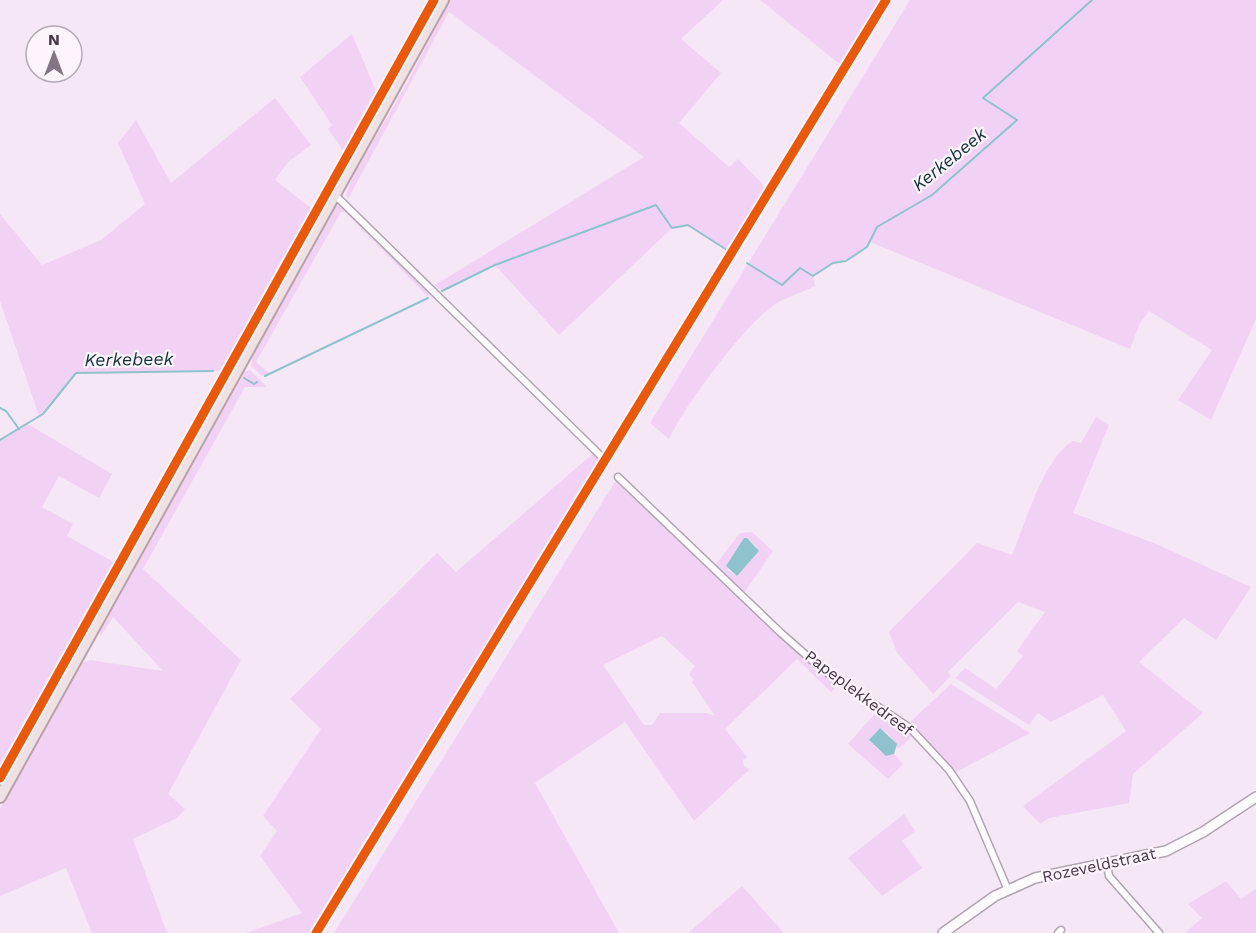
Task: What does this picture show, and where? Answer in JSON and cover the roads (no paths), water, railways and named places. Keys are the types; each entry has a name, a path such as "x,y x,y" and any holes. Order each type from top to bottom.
{"main road":[{"path":"0,797 443,0"}],"street":[{"path":"335,195 604,459"},
{"name":"Papeplekkedreef","path":"618,477 806,655 910,728 949,770 970,801 1008,890"},
{"name":"Rozeveldstraat","path":"943,933 986,902 1008,890 1053,873 1154,855 1179,845 1256,797"},
{"path":"1107,864 1109,876 1159,933"}],"water":[{"path":"744,538 747,538 759,551 737,576 726,566"},
{"path":"880,728 897,744 894,754 886,756 869,740"}],"waterway":[{"name":"Kerkebeek","path":"747,263 782,285 800,268 813,276 833,263 846,261 867,247 877,227 932,195 1017,120 983,98 1092,0"},
{"name":"Kerkebeek","path":"442,291 495,265 656,205 672,228 688,225 730,252"},
{"name":"Kerkebeek","path":"265,376 428,298"},
{"path":"143,516 232,352"},
{"name":"Kerkebeek","path":"0,440 43,414 76,373 213,371"},
{"name":"Kerkebeek","path":"244,378 254,384 257,382"},
{"path":"0,408 6,411 19,429"}],"railway":[{"path":"322,933 892,0"}]}
